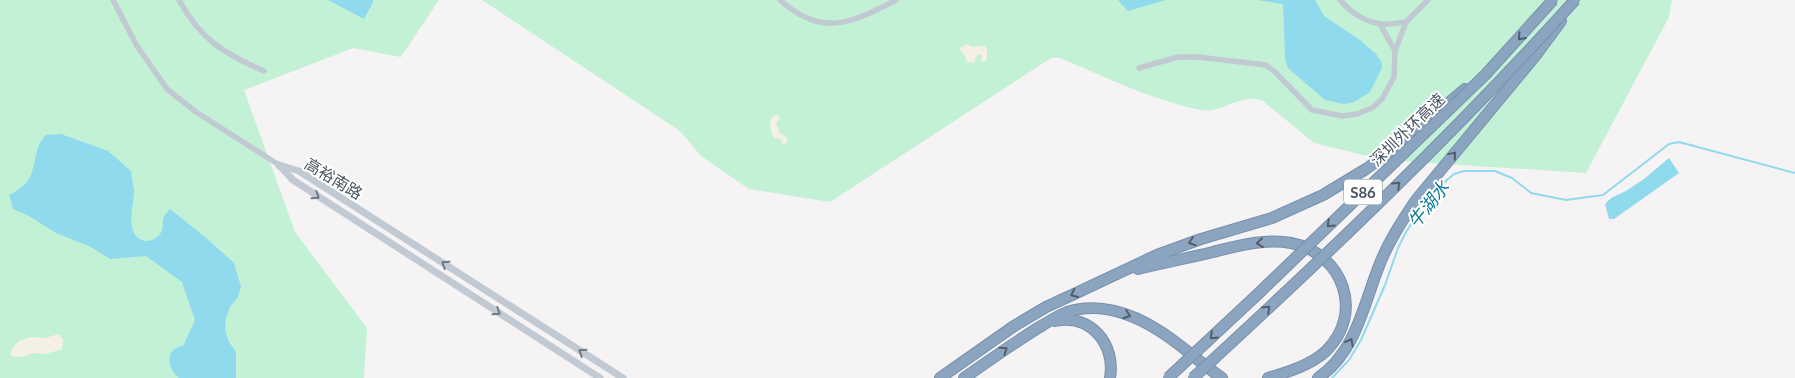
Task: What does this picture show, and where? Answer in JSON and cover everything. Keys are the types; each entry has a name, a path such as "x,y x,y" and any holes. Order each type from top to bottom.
{"highway":[{"name":"深圳外环高速","path":"1168,378 1486,74 1553,0"},
{"name":"深圳外环高速","path":"1193,378 1283,295 1460,124 1576,0"},
{"path":"1318,378 1336,363 1354,336 1386,250 1416,200 1536,55 1576,0"},
{"path":"940,378 1030,316 1072,294 1179,247 1272,218 1324,195 1366,169 1395,148 1451,100 1486,74"},
{"path":"1118,274 1264,242 1291,243 1302,246 1317,254 1331,265 1338,274 1346,295 1344,320 1338,334 1325,352 1302,366 1268,378"},
{"path":"964,378 1047,322 1067,312 1095,308 1125,313 1158,330 1222,378"},
{"path":"1047,322 1075,320 1090,326 1098,333 1109,351 1111,362 1110,378"}],"street":[{"path":"112,0 137,46 167,89 196,112 279,165"},
{"path":"180,0 185,10 206,38 221,50 264,71"},
{"path":"780,0 800,15 816,21 833,24 856,20 896,0"},
{"path":"1340,0 1358,16 1380,24 1406,22"},
{"path":"1139,68 1178,57 1198,57 1266,65 1312,110 1342,116 1358,114 1372,108 1382,99 1394,77 1395,51 1406,22 1428,0"},
{"path":"1380,24 1395,51"},
{"name":"高裕南路","path":"279,165 293,180 600,378"},
{"name":"高裕南路","path":"279,165 299,171 623,378"}],"green space":[{"path":"0,0 439,0 401,57 353,48 244,90 295,232 367,328 364,378 0,378"},
{"path":"482,0 1672,0 1669,17 1586,173 1384,160 1314,143 1263,101 1247,99 1217,109 1201,110 1147,94 1060,58 1051,58 830,202 749,189 701,156 680,131"}],"sand":[{"path":"967,44 972,47 985,46 987,60 981,61 982,56 980,54 977,55 974,63 967,62 960,48"},
{"path":"775,115 778,115 780,118 776,123 780,133 788,138 784,145 780,139 774,138 771,132 770,120"},
{"path":"59,334 63,339 62,349 46,354 34,353 21,357 13,357 10,354 13,347 19,341 31,337 45,338"}],"water":[{"path":"328,0 373,0 373,2 364,19"},
{"path":"1118,0 1166,0 1128,11"},
{"path":"1258,0 1315,0 1324,16 1360,40 1381,61 1382,68 1370,92 1354,102 1344,104 1325,100 1288,68 1285,59 1283,4"},
{"path":"61,134 108,151 131,171 134,190 132,228 140,239 149,241 159,235 162,230 163,218 170,209 234,263 241,287 238,297 230,307 226,318 225,331 229,342 236,352 236,378 179,378 172,369 169,359 170,355 177,348 183,346 195,320 182,282 146,256 110,259 91,247 56,233 29,216 13,209 9,195 21,188 28,180 42,140 46,135"},
{"path":"1669,158 1679,173 1614,219 1609,219 1605,204 1611,198 1644,179"}],"waterway":[{"name":"牛湖水","path":"1332,378 1349,360 1361,340 1406,232 1433,192 1454,174 1464,171 1495,171 1512,178 1531,193 1566,200 1603,195 1669,144 1679,142 1795,173"}]}
